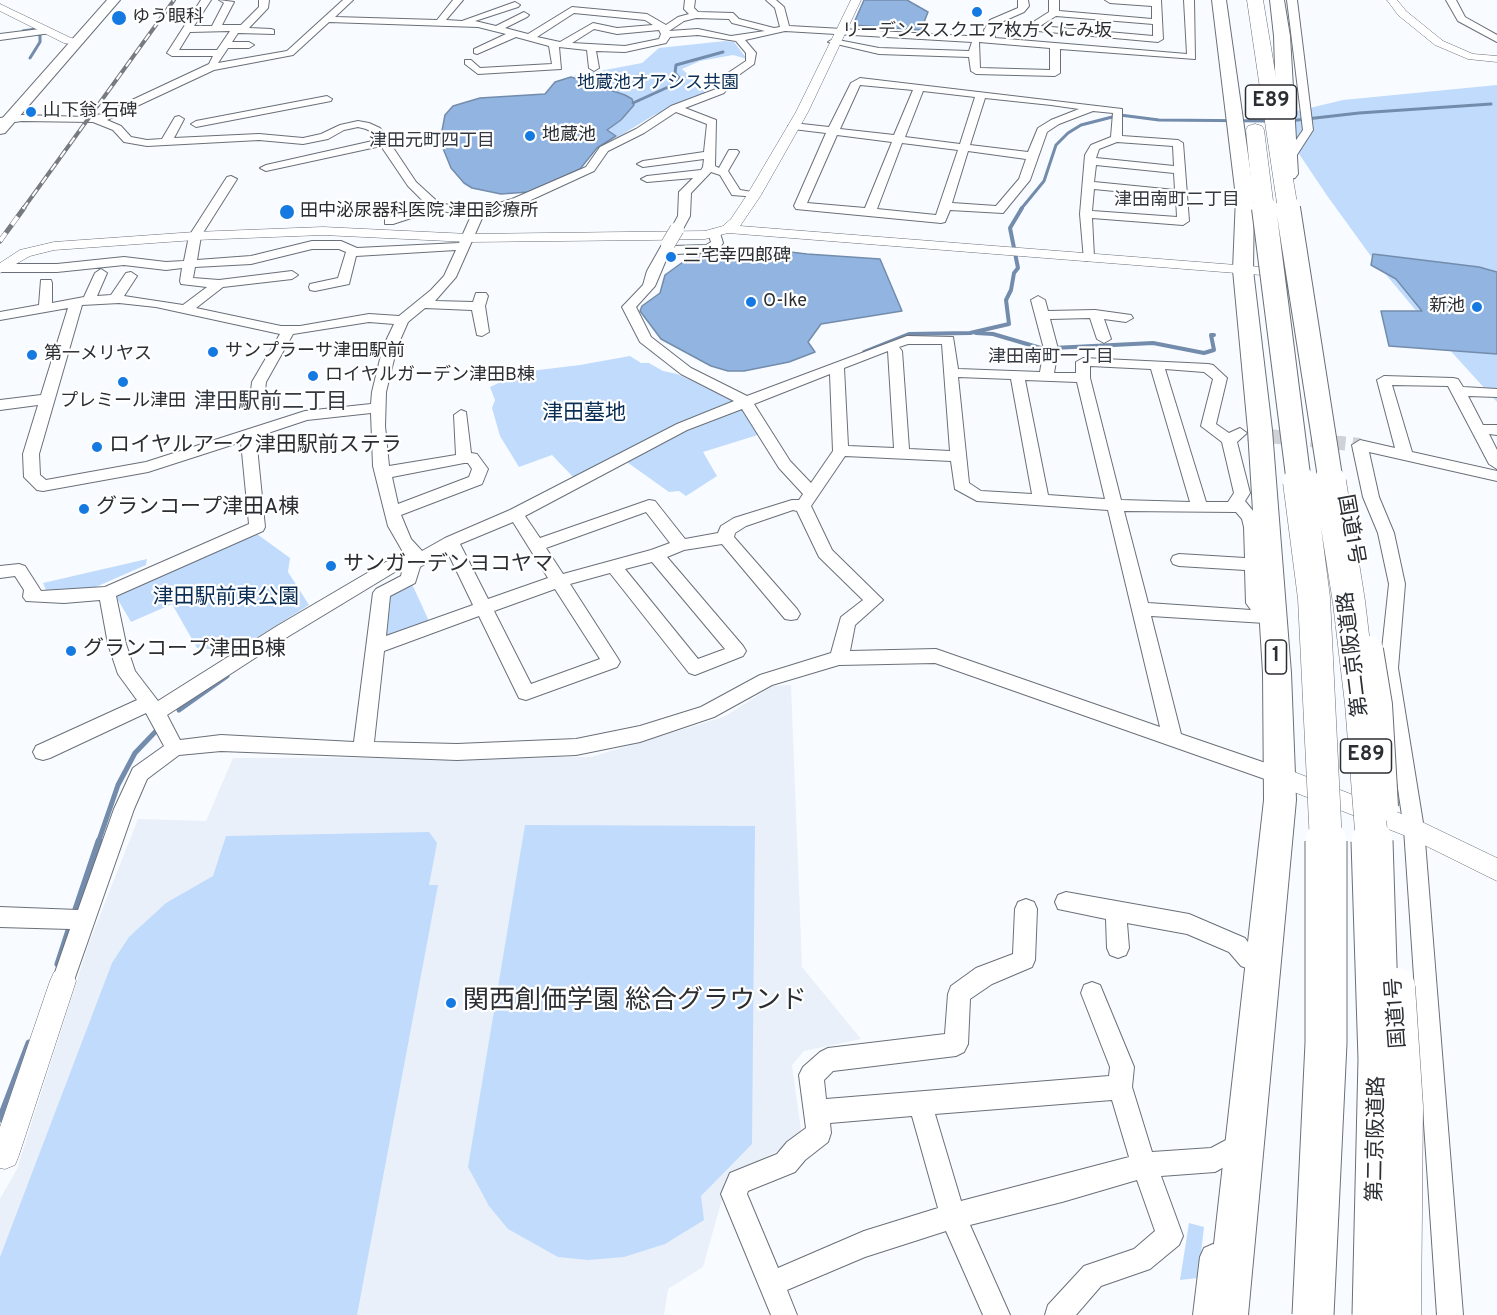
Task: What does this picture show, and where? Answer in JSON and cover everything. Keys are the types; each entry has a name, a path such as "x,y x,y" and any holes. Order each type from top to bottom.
{"highway":[{"name":"1","path":"1219,0 1245,197 1243,270 1260,430 1277,673 1276,775 1280,800 1227,1315"},
{"name":"E89","path":"1240,0 1251,86"},
{"name":"第二京阪道路","path":"1255,0 1282,202 1350,602 1361,703 1372,842 1379,1059 1373,1315"},
{"name":"国道1号","path":"1277,0 1282,36 1287,162 1282,202 1308,274 1378,705 1404,1107 1402,1315"},
{"name":"第二京阪道路","path":"1253,109 1282,202 1314,598 1321,719 1327,856 1326,1043 1313,1315"}],"main road":[{"path":"3,123 114,0"}],"street":[{"path":"206,0 172,53 249,45"},
{"path":"211,67 236,29 244,28 263,8 264,0"},
{"path":"327,99 265,124 218,139 166,142 128,140 117,128 98,121 211,67 290,53 348,0"},
{"path":"440,22 458,0"},
{"path":"690,0 689,9 696,15"},
{"path":"771,0 779,7 782,29"},
{"path":"664,250 709,249 717,243 721,231 736,222 794,126 856,0"},
{"path":"990,40 989,30 993,22 1020,10 1024,6 1023,0"},
{"path":"1054,0 1054,13"},
{"path":"1110,0 1156,2 1158,39 1030,28 1054,13 1157,22"},
{"path":"837,37 896,35 976,39 1192,57 1189,0"},
{"path":"1287,162 1308,130 1292,0"},
{"path":"1392,0 1402,13 1439,43 1472,57 1497,59"},
{"path":"1450,0 1461,19 1497,39"},
{"path":"216,28 231,1"},
{"path":"462,23 515,5"},
{"path":"3,10 68,41 77,42"},
{"path":"528,38 572,10 647,17 664,30"},
{"path":"497,29 524,15"},
{"path":"326,19 462,23 558,44 624,49 663,41 664,30 681,18 696,15 734,15 735,21 753,27 810,31 879,51 973,54"},
{"path":"558,44 593,26 613,31 698,32 740,40 782,29"},
{"path":"189,29 216,28 271,32"},
{"path":"0,37 48,31"},
{"path":"586,47 593,38 613,31"},
{"path":"477,51 515,34"},
{"path":"892,52 896,35"},
{"path":"976,39 973,54 976,70 1049,88 1097,108 1118,111 1116,139"},
{"path":"389,221 435,206 478,214 516,202 590,169 604,149 640,131 675,108 720,91 732,75 751,62 751,53 740,40"},
{"path":"468,62 478,71 557,67 558,44"},
{"path":"1049,88 1055,73 1055,45"},
{"path":"586,47 594,68"},
{"path":"624,49 629,63"},
{"path":"981,94 941,219 801,206 833,131 856,83 860,81 981,94 1049,88"},
{"path":"870,211 919,87"},
{"path":"675,108 712,122 707,170 686,192 684,216 653,271 649,286 629,307 645,339 686,371 745,401 808,499 825,553 874,600 847,622 838,658"},
{"path":"947,206 999,210 1024,180 1042,130 1055,122 1097,108"},
{"path":"3,123 86,120 105,117"},
{"path":"166,142 179,119"},
{"path":"218,139 228,119"},
{"path":"196,124 228,119 265,124 303,141 324,137 358,124 369,126 376,130 412,184 435,206"},
{"path":"794,126 1032,156"},
{"path":"1086,214 1183,221 1178,143 1116,139 1095,147 1091,161 1086,214 1089,257"},
{"path":"271,171 383,142"},
{"path":"722,172 733,152"},
{"path":"643,164 710,155"},
{"path":"1091,161 1179,170"},
{"path":"647,179 707,170 722,172 736,193 754,195"},
{"path":"231,179 195,236 186,281 219,284 292,275"},
{"path":"1089,185 1181,194"},
{"path":"416,557 404,542 383,474 379,408 383,372 390,347 402,320 436,293 450,277 478,214"},
{"path":"0,269 26,254 54,246 195,236 322,231 466,242"},
{"path":"0,269 57,268 124,261 166,266 251,260 312,245 342,245 353,251 466,242 651,236 721,231 1308,274"},
{"path":"315,287 344,281 349,257 353,251"},
{"path":"101,273 82,301 47,399 31,454 32,477 42,486 148,467 305,416 379,408"},
{"path":"115,299 131,276"},
{"path":"45,308 46,283"},
{"path":"184,310 219,284"},
{"path":"0,316 82,301 115,299 156,303 289,330 369,318 402,320"},
{"path":"1038,300 1051,349 1046,376"},
{"path":"421,304 480,301 482,332"},
{"path":"1042,315 1095,314 1126,318"},
{"path":"1095,314 1104,339"},
{"path":"258,392 259,382 289,330"},
{"path":"43,752 153,708 283,631 416,557 516,514 682,427 907,340 948,340 953,373 961,485 977,496 1115,505 1232,507 1242,493 1232,459 1235,436 1208,426 1220,378 1208,368 1083,362 1083,378 1115,505 1141,609 1173,739"},
{"path":"891,345 895,351 902,454"},
{"path":"1157,365 1200,506"},
{"path":"791,614 726,538 727,530 740,522 808,499 831,469 841,451 837,367"},
{"path":"953,373 1083,378"},
{"path":"1017,375 1041,501"},
{"path":"1405,455 1384,381 1453,382 1497,464"},
{"path":"1458,391 1497,393"},
{"path":"0,405 47,399"},
{"path":"461,415 464,458"},
{"path":"1478,429 1497,430"},
{"path":"0,572 19,570 33,589 32,597 107,593 258,526 248,435"},
{"path":"1450,1315 1414,829 1389,668 1397,584 1386,532 1371,497 1360,445 1497,476"},
{"path":"841,451 958,456"},
{"path":"383,474 464,458 472,458 480,469 476,480 393,512"},
{"path":"1236,502 1250,517 1255,565 1255,603 1265,616"},
{"path":"537,545 649,505 681,545"},
{"path":"451,542 526,693 611,662 516,514"},
{"path":"377,646 483,610 558,581 656,555 681,545 726,538"},
{"path":"1206,1315 1249,959 1276,775 1261,558 1266,539"},
{"path":"613,566 695,668 737,651 656,555"},
{"path":"363,750 382,593 408,579 416,557"},
{"path":"1179,560 1255,565"},
{"path":"107,593 117,644 127,674 153,708 175,748"},
{"path":"1141,609 1265,616"},
{"path":"2,1158 124,808 140,774 175,748 221,743 457,752 586,745 640,734 707,712 766,680 838,658 936,656 1276,775 1414,829 1497,870"},
{"path":"1066,902 1116,913 1189,924 1237,945 1249,959"},
{"path":"784,1315 773,1283 734,1194 739,1182 786,1163 796,1151 819,1133 811,1075 828,1060 956,1044 959,994 984,976 1024,960 1026,909"},
{"path":"1116,913 1118,948"},
{"path":"0,917 84,920"},
{"path":"1058,1315 1093,1275 1141,1260 1170,1236 1144,1165 1120,1087 1122,1067 1092,993"},
{"path":"816,1112 1120,1087"},
{"path":"920,1103 953,1216 993,1313"},
{"path":"773,1283 864,1244 953,1216 1062,1189 1144,1165 1215,1160 1226,1152"}],"shaded area":[{"path":"864,0 907,0 928,12 921,30 853,25"},
{"path":"571,77 632,99 634,105 621,120 607,130 616,136 597,148 580,169 528,192 501,194 472,188 464,183 451,168 440,141 445,115 453,106 480,98 545,94 555,82"},
{"path":"749,247 880,259 902,311 821,324 808,342 815,352 789,362 744,371 728,371 711,366 661,339 640,311 642,306 660,293 665,275 694,254 719,253"},
{"path":"1373,254 1479,267 1497,272 1497,354 1389,346 1381,311 1422,311 1396,279 1371,265"},
{"name":"関西創価学園 総合グラウンド","path":"791,685 802,967 861,1039 804,1051 792,1065 801,1130 784,1148 740,1170 725,1189 703,1267 668,1289 664,1315 0,1315 0,1199 17,1169 89,943 138,819 206,821 233,758 591,757 724,717 773,686"}],"green space":[{"name":"地蔵池オアシス共園","path":"734,42 747,59 733,55 700,61 682,69 709,94 654,115 618,137 607,130 622,120 631,109 634,105 632,98 573,76 642,63 659,48"},
{"path":"1497,85 1497,402 1438,337 1373,259 1283,130 1293,112 1343,100"},
{"name":"津田墓地","path":"630,356 641,363 649,363 663,371 677,374 737,401 667,430 573,477 552,455 519,467 500,436 492,408 495,400 490,387 522,372"},
{"name":"津田墓地","path":"739,407 744,409 764,433 703,452 717,476 686,496 679,491 669,492 624,460 684,427"},
{"name":"津田駅前東公園","path":"257,534 290,558 288,572 309,605 235,651 197,648 172,604 131,622 114,593"},
{"path":"147,559 146,565 91,589 46,590 43,583"},
{"path":"411,582 429,621 382,638 386,595"},
{"path":"525,825 755,826 752,1144 701,1196 704,1220 665,1244 624,1257 588,1260 558,1257 508,1229 489,1206 468,1167"},
{"path":"429,832 437,843 429,885 438,885 357,1315 0,1315 0,1257 112,963 129,937 166,903 213,876 226,836"},
{"path":"1189,1223 1204,1227 1198,1278 1180,1280"}],"waterway":[{"path":"23,31 36,29"},
{"path":"30,58 40,42 40,35 36,34"},
{"path":"633,103 677,83 680,79 675,73 676,65 723,52"},
{"path":"1289,121 1359,113 1491,104"},
{"path":"1021,209 1044,181 1056,145 1068,133 1081,125 1120,115 1159,120 1271,121"},
{"path":"864,352 909,334 970,333 1009,324 1006,300 1011,290 1014,273 1018,268 1010,228 1022,208"},
{"path":"976,333 993,334 1044,349"},
{"path":"1053,348 1153,343 1204,353 1214,350 1211,335 1214,335"},
{"path":"179,710 227,676"},
{"path":"98,843 118,785 135,753 157,730"},
{"path":"74,915 99,841"},
{"path":"58,964 71,924"},
{"path":"0,1119 29,1043"}],"tunnel":[{"path":"1248,434 1360,445"}],"railway":[{"path":"23,209 174,0"},
{"path":"0,241 24,208"}],"place":[{"name":"リーデンススクエア枚方くにみ坂","path":"977,12"},
{"name":"ゆう眼科","path":"119,18"},
{"name":"山下翁 石碑","path":"31,112"},
{"name":"地蔵池","path":"530,136"},
{"name":"田中泌尿器科医院 津田診療所","path":"287,212"},
{"name":"三宅幸四郎碑","path":"671,257"},
{"name":"O-Ike","path":"751,302"},
{"name":"新池","path":"1477,307"},
{"name":"サンプラーサ津田駅前","path":"213,352"},
{"name":"第一メリヤス","path":"32,355"},
{"name":"ロイヤルガーデン津田B棟","path":"313,376"},
{"name":"プレミール津田","path":"123,382"},
{"name":"ロイヤルアーク津田駅前ステラ","path":"97,447"},
{"name":"グランコープ津田A棟","path":"84,509"},
{"name":"サンガーデンヨコヤマ","path":"331,566"},
{"name":"グランコープ津田B棟","path":"71,651"},
{"name":"関西創価学園 総合グラウンド","path":"451,1003"}],"district":[{"name":"津田元町四丁目","path":"432,142"},
{"name":"津田南町二丁目","path":"1177,201"},
{"name":"津田南町一丁目","path":"1051,358"},
{"name":"津田駅前二丁目","path":"271,404"}]}
